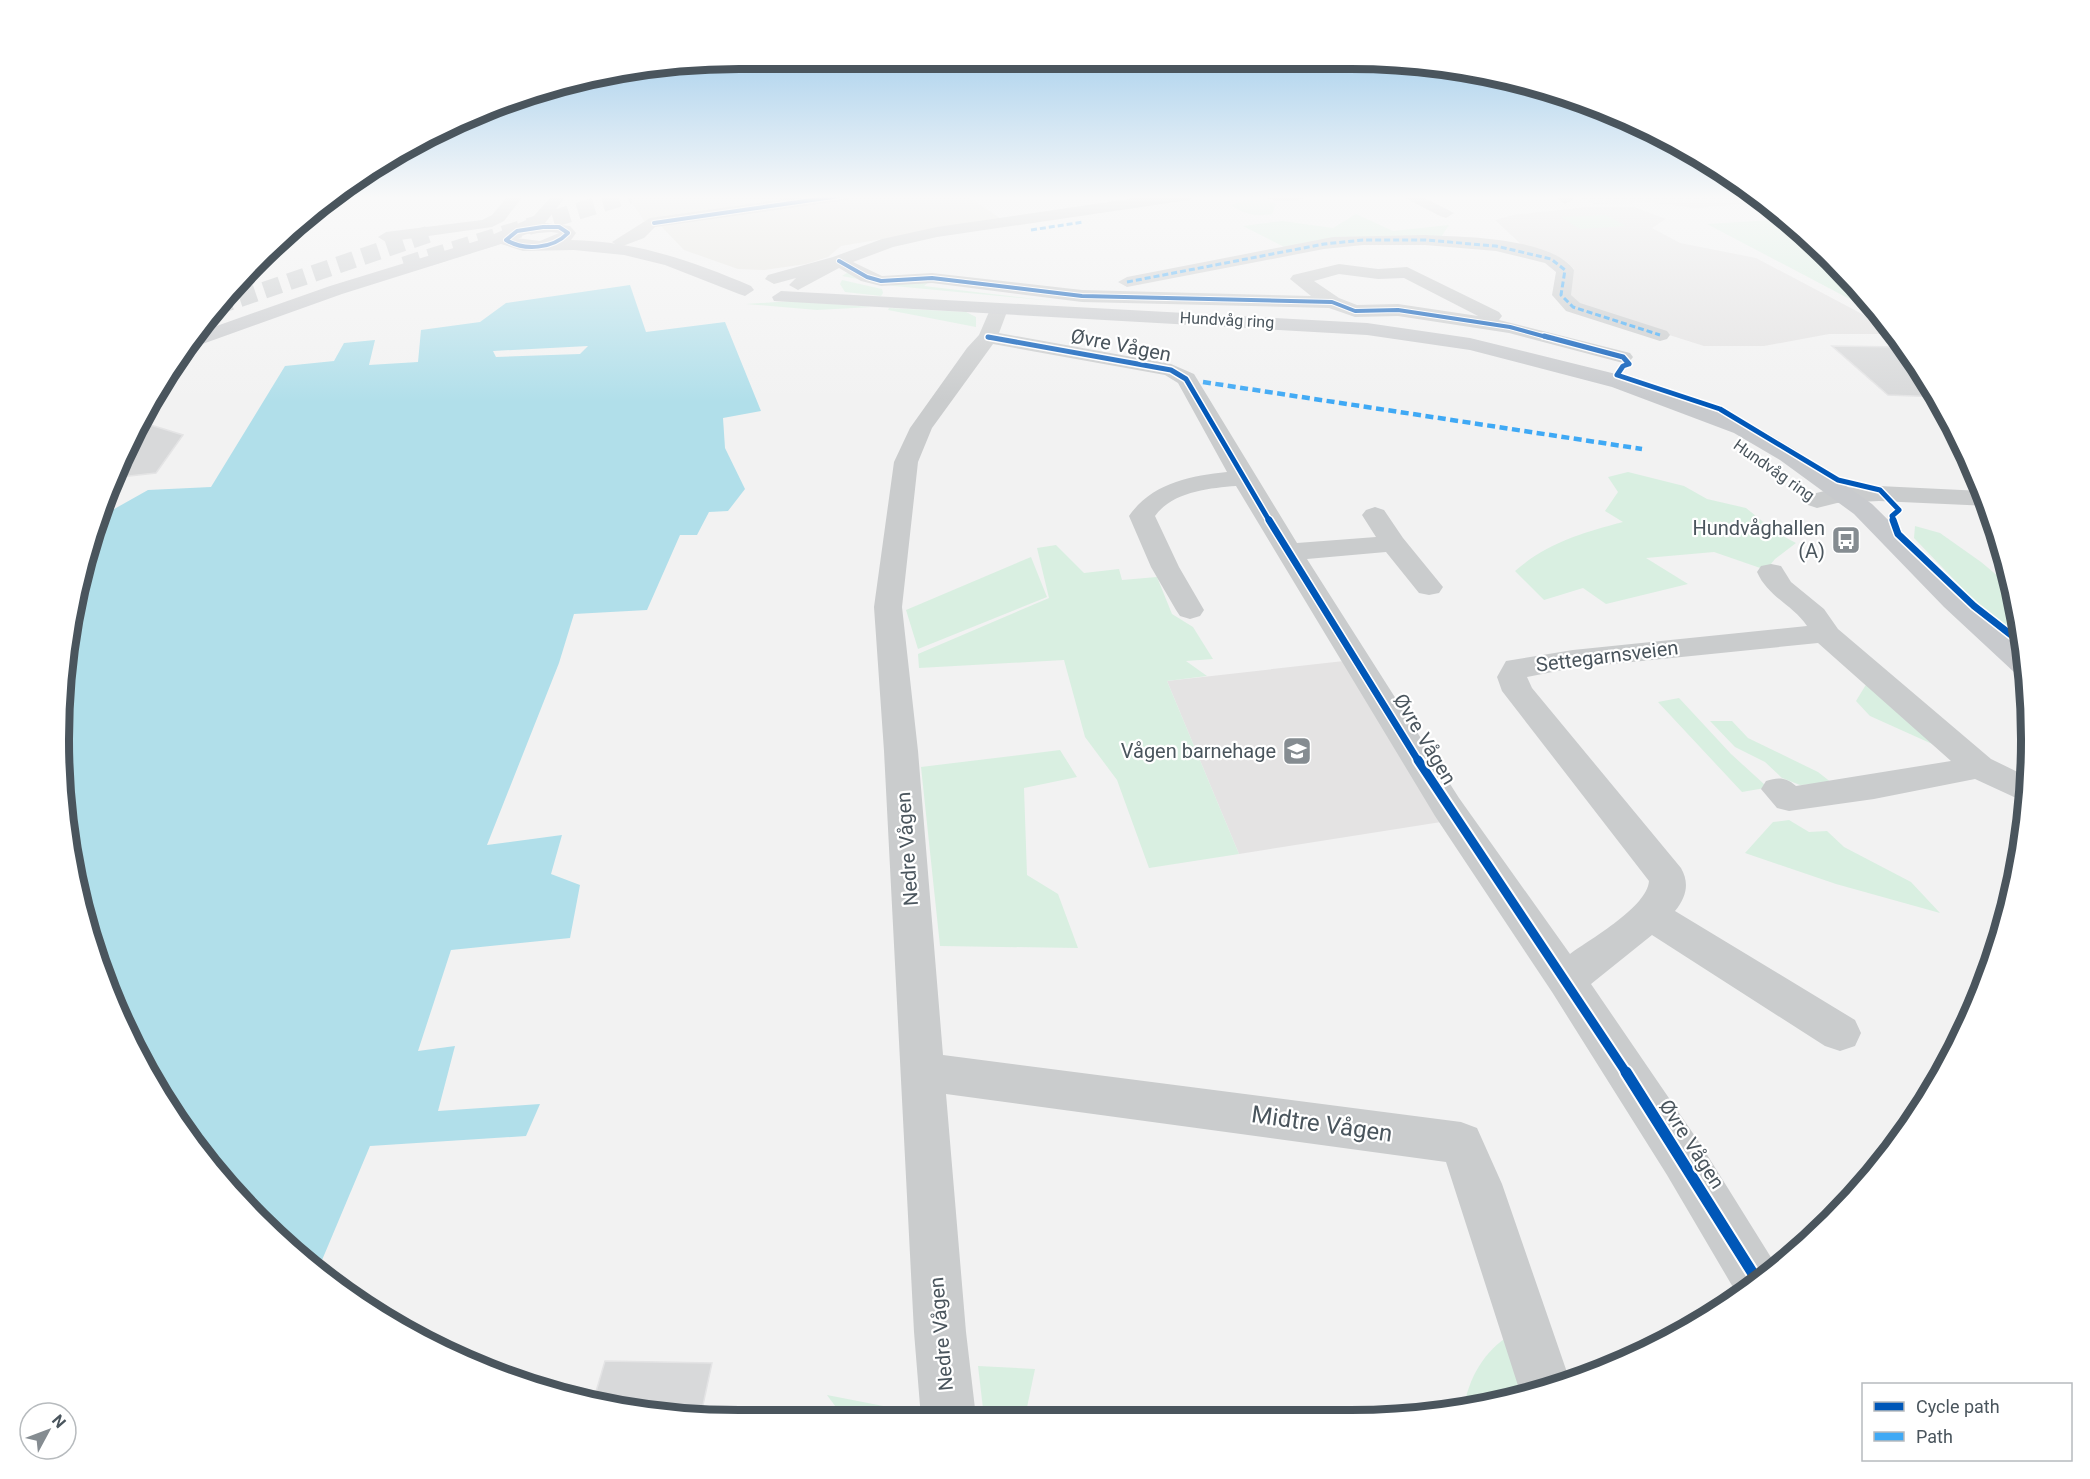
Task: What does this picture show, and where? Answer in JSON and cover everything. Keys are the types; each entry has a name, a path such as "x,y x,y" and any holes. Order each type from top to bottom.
{"main road":[{"path":"204,337 336,290 420,264"},
{"path":"194,350 381,284 450,264"},
{"path":"684,264 745,290 749,285 767,279"},
{"path":"701,264 726,273 767,279"},
{"name":"Hundvåg ring","path":"767,279 789,280 798,286 864,302 994,323 1367,329 1470,344 1620,382 1681,402 1742,428 1788,455 1863,509 1954,601 2016,657"},
{"path":"781,297 792,293 798,286"},
{"name":"Hundvåg ring","path":"745,290 756,297 864,302"},
{"name":"Hundvåg ring","path":"1584,374 1667,408 1724,435 1765,461 1877,544 2016,659"}],"street":[{"path":"767,279 827,264"},
{"path":"798,286 834,264"},
{"path":"845,264 867,276 881,280 932,278 1048,290 1082,296 1332,302"},
{"path":"932,278 936,267 947,264"},
{"path":"1127,282 1222,264"},
{"path":"1562,264 1565,270 1560,294 1562,300 1573,308 1664,333 1623,357 1584,374"},
{"path":"1510,327 1407,272 1366,276 1339,269 1299,279 1332,302 1348,309 1364,312 1397,306 1510,327 1623,357"},
{"path":"1040,271 1048,278 1051,285 1048,290"},
{"name":"Øvre Vågen","path":"994,323 1180,374 1189,383 1243,478 1447,807 1566,980 1684,1160 1754,1275"},
{"name":"Nedre Vågen","path":"948,1410 940,1332 901,752 893,682 889,587 906,462 921,428 994,323"},
{"path":"1190,610 1165,567 1142,516 1150,506 1178,489 1212,480 1243,478"},
{"path":"1817,500 1842,493 1976,499"},
{"path":"1817,500 1863,509 1899,510 1956,500"},
{"path":"1375,515 1393,543 1429,587"},
{"path":"1291,552 1393,543"},
{"path":"1771,572 1776,581 1821,621 1825,633 1979,767 2020,787"},
{"name":"Settegarnsveien","path":"1566,980 1651,915 1667,894 1668,878 1518,691 1512,677 1517,668 1554,661 1825,633"},
{"path":"1778,789 1789,799 1874,788 1979,767"},
{"path":"1651,915 1840,1033"},
{"name":"Midtre Vågen","path":"923,1071 1461,1143 1478,1184 1543,1381"}],"shaded area":[{"path":"724,264 806,264 764,270 738,269"},
{"path":"1569,264 1767,264 1873,320 1884,334 1829,334 1764,346 1704,346 1584,308 1568,296 1574,269"},
{"name":"Vågen barnehage","path":"1344,661 1441,822 1239,854 1167,681"}],"green space":[{"path":"1783,264 1824,264 1862,305"},
{"path":"850,271 858,277 930,281 924,286 1053,301 894,286 842,276"},
{"path":"842,280 882,289 883,293 881,296 845,292 840,284"},
{"path":"792,301 872,307 817,310 746,304"},
{"path":"889,308 966,312 976,317 976,327 888,310"},
{"path":"1628,472 1684,486 1707,499 1746,508 1777,533 1796,543 1775,559 1766,570 1714,552 1646,558 1688,584 1606,604 1583,588 1544,600 1515,571 1552,546 1623,522 1605,511 1618,492 1608,477"},
{"path":"1915,526 1940,533 2001,579 2012,631 1970,596 1914,538"},
{"path":"1056,545 1084,573 1119,569 1122,580 1157,577 1172,614 1193,627 1213,659 1186,661 1207,676 1167,681 1239,854 1149,868 1117,780 1085,737 1064,660 919,668 918,654 1049,598 1037,548"},
{"path":"1031,557 1047,597 918,649 906,610"},
{"path":"1867,683 1950,752 1870,716 1856,701"},
{"path":"1679,698 1731,754 1765,785 1765,788 1742,792 1658,702"},
{"path":"1710,721 1732,721 1748,738 1818,772 1832,783 1800,785 1782,778 1765,762 1735,747"},
{"path":"1060,750 1077,777 1024,788 1027,875 1058,894 1078,948 940,946 921,767"},
{"path":"1789,820 1809,832 1827,831 1844,847 1911,882 1940,913 1836,884 1745,853 1773,822"},
{"path":"1512,1334 1529,1385 1466,1400 1473,1376 1479,1366 1502,1341"},
{"path":"978,1366 1035,1369 1026,1410 983,1410"},
{"path":"827,1395 904,1410 838,1410"}],"water":[{"path":"630,285 646,332 725,322 761,411 723,418 725,448 745,489 728,511 709,512 697,535 680,535 647,610 574,614 559,663 487,845 562,835 551,874 580,885 570,938 451,950 418,1051 455,1046 438,1111 540,1104 526,1136 370,1146 321,1263 265,1214 235,1182 182,1112 138,1036 105,955 82,870 70,783 70,696 82,609 92,566 110,512 148,490 211,487 285,366 334,361 344,343 375,340 369,365 418,362 421,330 480,322 506,303","holes":["588,346 580,354 496,357 493,351"]}],"building":[{"path":"1832,346 1893,347 1926,397 1888,395"},
{"path":"148,424 183,435 156,473 123,477"},
{"path":"605,1361 712,1363 702,1409 652,1404 595,1394"}],"tunnel":[{"path":"232,301 341,264"}],"marked path":[{"path":"1127,282 1223,264"},
{"path":"1557,264 1565,270 1561,295 1573,307 1660,335"},
{"path":"1203,382 1642,449"}],"cycle path":[{"path":"844,264 867,277 881,281 932,278 1082,296 1332,302 1355,311 1398,310 1510,327 1623,357 1629,364 1623,366 1617,375 1720,409 1838,480 1880,490 1899,510 1892,516 1898,534 1974,606 2012,636"},
{"path":"988,337 1171,370 1186,379 1243,478 1447,807 1566,980 1684,1160 1754,1275"}],"place":[{"name":"Hundvåghallen (A)","path":"1846,540"},
{"name":"Vågen barnehage","path":"1297,751"}]}
